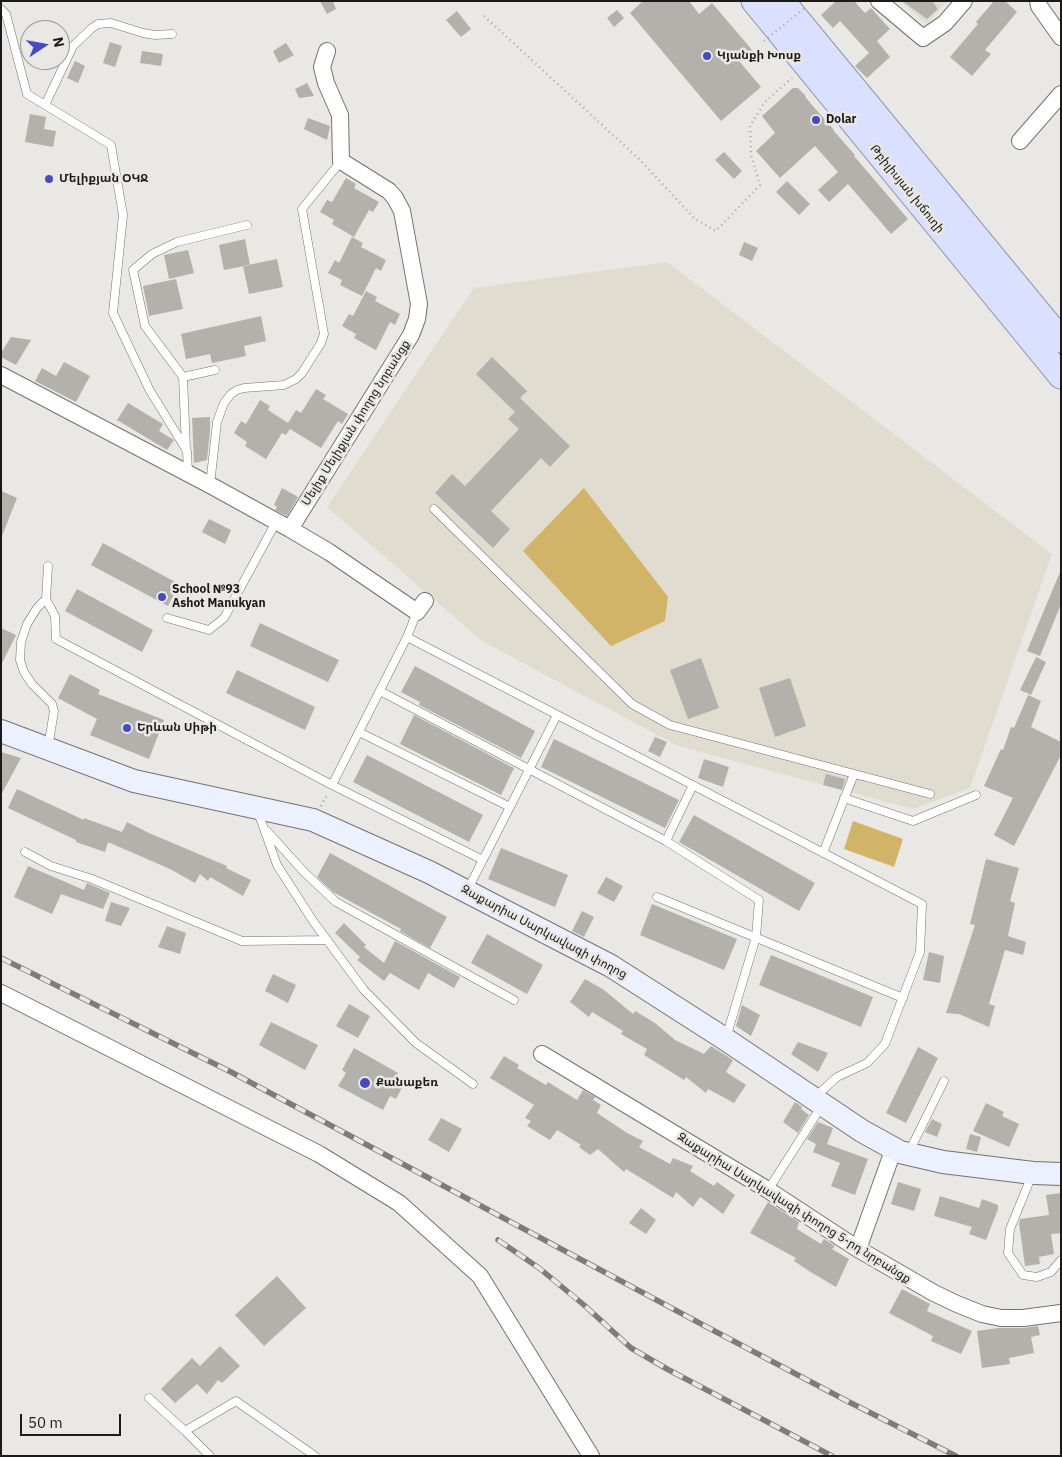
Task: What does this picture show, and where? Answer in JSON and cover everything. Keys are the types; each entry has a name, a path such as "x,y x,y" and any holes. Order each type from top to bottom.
{"main road":[{"name":"Թբիլիսյան խճուղի","path":"754,1 1061,376"},
{"name":"Թբիլիսյան խճուղի","path":"782,1 1061,340"},
{"name":"Զաքարիա Սարկավագի փողոց","path":"1,732 134,781 260,818 313,820 429,872 611,966 725,1039 862,1131 901,1151 943,1162 1033,1173 1061,1174"}],"street":[{"path":"879,1 923,38 945,23 964,1"},
{"path":"1038,1 1042,11 1061,37"},
{"path":"327,51 322,67 326,83 340,115 341,161"},
{"path":"1020,141 1061,94"},
{"name":"Մելիք Մելիքյան փողոց նրբանցք","path":"283,526 412,335 417,319 419,304 402,211 389,191 341,161"},
{"path":"1,375 210,485 329,552 421,607"},
{"path":"1,993 318,1154 399,1203 480,1276 591,1456"},
{"name":"Զաքարիա Սարկավագի փողոց 5-րդ նրբանցք","path":"542,1054 768,1190 858,1249 934,1293 982,1314 1001,1318 1023,1318 1061,1313"},
{"path":"858,1249 901,1151"}],"lane":[{"path":"1,9 6,14 26,94 111,145 123,215 113,313 149,389 187,451"},
{"path":"45,105 73,46 98,24 111,23 143,33 172,34"},
{"path":"210,485 217,422 224,403 231,394 244,388 284,384 296,379 302,373 321,343 324,334 302,209 341,161"},
{"path":"188,474 183,377 145,326 133,270 152,254 177,242 247,225"},
{"path":"183,377 215,370"},
{"path":"434,509 632,704 670,725 930,794"},
{"path":"167,618 209,630 224,618 283,526"},
{"path":"48,566 46,599 55,616 56,639 332,785 483,860"},
{"path":"46,599 37,608 27,624 21,642 20,660 24,672 32,684 52,704 54,711 48,750"},
{"path":"332,785 421,607"},
{"path":"407,637 922,904 920,952 885,1044 867,1063 837,1077 818,1102 768,1190"},
{"path":"380,690 666,841 759,900 756,937 725,1039"},
{"path":"467,892 557,715"},
{"path":"359,732 510,807"},
{"path":"823,853 854,774"},
{"path":"666,841 693,785"},
{"path":"844,798 913,821 976,795"},
{"path":"260,818 277,865 327,940 364,990 416,1043 473,1084"},
{"path":"260,818 304,872 336,902 514,1000"},
{"path":"26,852 51,866 92,879 242,941 327,940"},
{"path":"658,897 903,998"},
{"path":"901,1151 944,1081"},
{"path":"1033,1173 1010,1229 1008,1253 1023,1275 1037,1277 1051,1272 1061,1260"},
{"path":"149,1398 186,1431 210,1456"},
{"path":"186,1431 236,1400 316,1456"}],"path":[{"path":"764,41 806,7"},
{"path":"484,16 640,160 696,220 716,232 760,185 751,155 750,126 765,102 806,66"},
{"path":"313,820 332,785"}],"shaded area":[{"path":"899,1 947,1 927,24"},
{"path":"667,262 1052,554 970,788 913,809 678,746 482,641 327,507 474,288"},
{"path":"584,488 668,597 665,621 611,646 523,551"},
{"path":"853,821 903,839 894,867 844,849"}],"building":[{"path":"320,1 333,1 336,9 327,14"},
{"name":"Կյանքի Խոսք","path":"643,1 689,1 699,14 712,3 753,51 740,62 761,87 721,121 630,13"},
{"path":"836,1 854,1 865,13 871,8 890,29 877,41 890,57 867,78 855,66 869,53 840,21 833,28 821,15"},
{"path":"902,1 932,1 938,9 927,19"},
{"path":"994,1 1005,1 1017,12 985,50 991,54 972,76 950,57 978,24 976,22"},
{"path":"617,10 624,18 614,27 607,18"},
{"path":"457,11 471,29 461,37 446,20"},
{"path":"110,42 122,46 115,67 103,63"},
{"path":"286,43 294,55 279,63 273,51"},
{"path":"142,51 163,54 161,66 140,63"},
{"path":"75,61 85,66 78,83 67,78"},
{"path":"307,83 314,96 299,98 295,89"},
{"path":"793,88 798,88 805,95 908,219 891,234 848,184 829,202 818,190 838,172 815,146 780,178 756,151 775,133 762,116"},
{"path":"30,114 46,117 44,129 56,131 53,147 25,142"},
{"path":"308,118 330,126 327,140 304,129"},
{"path":"724,152 742,171 734,179 715,160"},
{"path":"346,178 356,184 354,188 379,202 373,212 369,210 354,237 332,224 334,220 320,212 327,200 332,202"},
{"path":"787,181 810,204 799,215 776,192"},
{"path":"352,237 363,243 361,247 386,260 381,271 376,268 362,296 340,285 342,280 328,273 335,260 339,263"},
{"path":"245,239 250,265 224,270 219,245"},
{"path":"744,242 758,248 752,261 739,255"},
{"path":"188,250 194,273 169,279 164,255"},
{"path":"277,259 283,287 249,294 243,266"},
{"path":"176,279 183,309 149,316 143,286"},
{"path":"366,291 377,297 375,301 400,314 395,325 390,322 376,350 354,338 356,334 342,326 349,314 353,316"},
{"path":"261,316 266,341 244,346 246,356 212,363 210,354 186,359 181,334"},
{"path":"11,337 31,340 16,365 1,357 1,353"},
{"path":"492,357 527,391 520,398 570,446 550,467 541,458 491,511 510,529 493,548 435,493 452,474 465,486 519,429 508,419 515,412 476,374"},
{"path":"64,362 90,376 76,402 35,381 42,368 56,376"},
{"path":"316,389 326,395 323,399 348,414 342,424 338,421 321,448 290,429 286,435 282,433 266,459 245,446 247,442 234,433 241,421 246,424 260,400 270,406 268,410 288,423 296,410 301,413"},
{"path":"128,403 163,424 159,431 174,440 167,450 117,420"},
{"path":"210,417 207,460 194,463 192,418"},
{"path":"282,488 298,497 287,516 275,510 277,507 274,505"},
{"path":"1,491 17,498 2,536 1,536"},
{"path":"209,519 231,530 225,544 202,532"},
{"path":"103,543 179,584 168,606 91,565"},
{"path":"1060,572 1061,604 1040,656 1027,651"},
{"path":"77,589 153,630 142,652 65,611"},
{"path":"260,623 339,660 328,682 250,646"},
{"path":"1,628 16,635 1,665"},
{"path":"1036,657 1046,662 1031,695 1020,690"},
{"path":"701,658 719,708 688,719 670,670"},
{"path":"415,666 535,731 521,758 419,705 420,702 401,692"},
{"path":"237,670 315,707 305,730 226,693"},
{"path":"70,674 100,690 98,694 164,720 149,759 90,735 97,719 58,698"},
{"path":"790,678 806,726 775,737 759,688"},
{"path":"1028,695 1041,701 1031,727 1061,742 1061,755 1014,846 994,835 1013,798 984,786 1001,749 1003,750 1011,727 1014,728"},
{"path":"414,715 514,768 501,795 400,744"},
{"path":"655,737 667,742 660,757 648,751"},
{"path":"554,739 679,800 665,828 541,767"},
{"path":"1,752 21,758 1,795"},
{"path":"367,755 483,815 469,842 353,782"},
{"path":"704,759 729,767 723,787 698,778"},
{"path":"826,774 845,779 842,790 823,785"},
{"path":"17,789 84,820 84,818 122,832 127,822 227,866 226,868 251,880 243,896 210,877 208,881 200,874 195,883 170,869 108,842 105,852 76,842 76,840 8,808"},
{"path":"694,815 815,883 799,911 679,842"},
{"path":"501,848 568,875 555,907 488,879"},
{"path":"330,853 447,917 430,948 400,931 401,929 333,892 317,877"},
{"path":"986,859 1019,868 1010,901 1015,903 1008,936 1026,942 1023,955 1005,950 989,1004 995,1006 989,1027 959,1014 946,1013 975,925 970,924"},
{"path":"28,866 84,890 87,883 110,893 103,909 61,894 52,914 14,897"},
{"path":"606,877 623,886 614,902 597,893"},
{"path":"111,902 130,908 121,926 105,921"},
{"path":"652,904 737,939 724,970 640,935"},
{"path":"582,911 594,917 584,937 572,931"},
{"path":"344,923 366,945 364,947 384,963 395,941 460,977 454,988 428,973 419,990 390,973 384,981 357,960 360,957 335,933"},
{"path":"167,926 186,933 180,954 158,947"},
{"path":"487,934 543,965 527,994 471,963"},
{"path":"929,952 944,956 940,983 923,980"},
{"path":"771,955 873,997 861,1027 759,985"},
{"path":"273,974 296,985 288,1003 265,991"},
{"path":"585,979 604,990 633,1014 635,1011 655,1023 675,1040 704,1054 711,1046 733,1060 726,1072 746,1085 734,1103 708,1089 706,1093 686,1077 684,1080 644,1055 647,1049 621,1034 623,1031 592,1012 589,1017 570,1002"},
{"path":"349,1004 370,1016 358,1038 336,1026"},
{"path":"742,1005 760,1015 751,1036 736,1026"},
{"path":"271,1022 318,1045 305,1070 259,1045"},
{"path":"798,1042 828,1053 818,1072 791,1054"},
{"path":"918,1047 938,1058 906,1123 886,1113"},
{"path":"354,1048 398,1073 394,1081 403,1086 396,1099 390,1096 383,1110 338,1086 346,1073 342,1070"},
{"path":"504,1056 519,1065 517,1068 546,1085 548,1082 577,1100 583,1090 595,1097 593,1100 601,1105 597,1113 643,1141 639,1147 670,1164 673,1158 693,1166 690,1171 714,1186 717,1182 735,1195 723,1214 700,1197 693,1207 676,1192 673,1198 626,1169 624,1172 598,1149 590,1155 579,1147 581,1145 557,1130 550,1140 527,1126 531,1121 525,1118 534,1105 490,1078"},
{"path":"795,1102 809,1115 798,1133 783,1122"},
{"path":"986,1103 1004,1112 1002,1116 1019,1124 1009,1147 973,1131"},
{"path":"441,1118 462,1129 449,1152 428,1140"},
{"path":"932,1119 942,1124 937,1137 925,1132"},
{"path":"818,1122 833,1128 827,1144 868,1159 855,1195 831,1186 840,1163 813,1152 816,1144 807,1139"},
{"path":"970,1134 981,1137 977,1152 966,1149"},
{"path":"898,1182 921,1189 914,1211 891,1204"},
{"path":"1061,1193 1061,1233 1051,1234 1054,1254 1039,1257 1040,1264 1025,1266 1020,1219 1049,1215 1046,1195"},
{"path":"940,1196 979,1208 982,1199 998,1205 986,1240 969,1234 972,1227 934,1216"},
{"path":"768,1202 799,1222 797,1229 821,1244 824,1239 835,1246 832,1249 849,1259 836,1287 794,1261 796,1258 750,1233"},
{"path":"641,1208 656,1220 646,1234 629,1223"},
{"path":"277,1276 306,1308 264,1346 235,1315"},
{"path":"902,1289 930,1304 927,1311 972,1331 961,1354 931,1341 933,1336 889,1313"},
{"path":"1038,1326 1040,1335 1031,1337 1034,1353 1009,1358 1010,1364 982,1368 977,1331"},
{"path":"220,1346 240,1366 222,1383 218,1380 207,1394 197,1384 175,1403 161,1389 192,1358 200,1366"}],"railway":[{"path":"1,958 231,1072 705,1326 956,1456"},
{"path":"498,1240 539,1268 584,1305 631,1348 832,1456"}],"place":[{"name":"Կյանքի Խոսք","path":"707,56"},
{"name":"Dolar","path":"816,120"},
{"name":"Մելիքյան ՕԿՋ","path":"49,179"},
{"name":"School №93 Ashot Manukyan","path":"162,597"},
{"name":"Երևան Սիթի","path":"127,728"},
{"name":"Քանաքեռ","path":"365,1083"}]}
